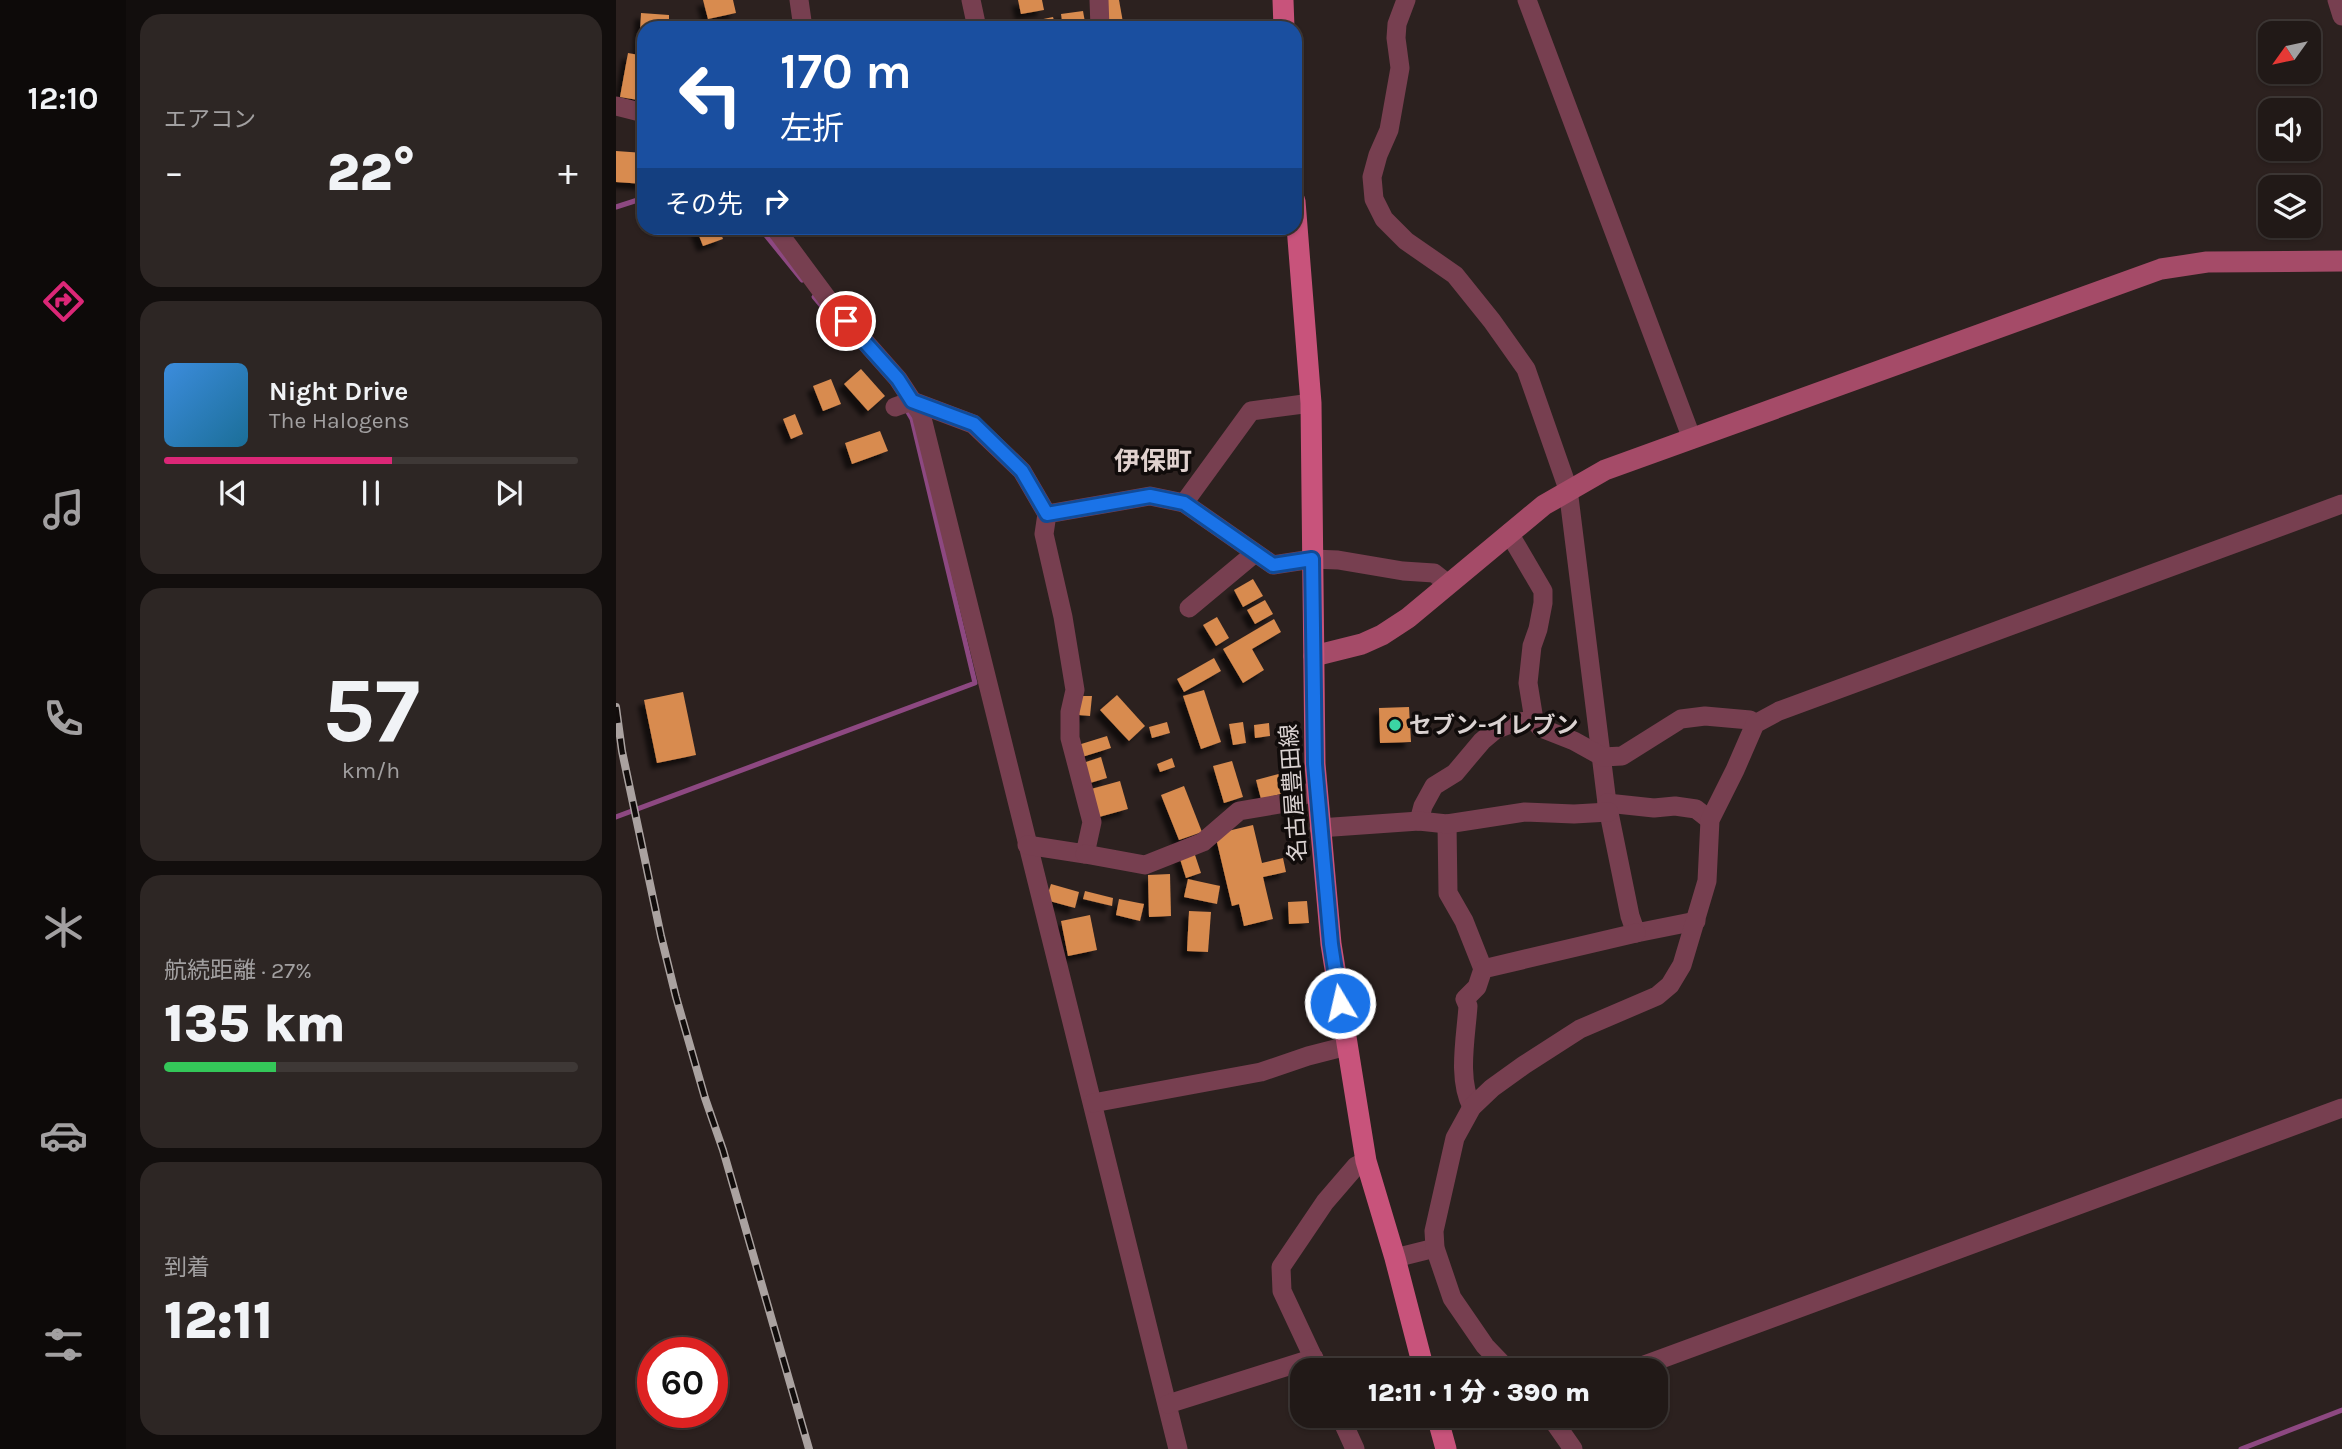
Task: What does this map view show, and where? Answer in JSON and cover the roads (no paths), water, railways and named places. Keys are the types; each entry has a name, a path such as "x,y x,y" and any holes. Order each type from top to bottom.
{"main road":[{"path":"1283,0 1284,21"},
{"name":"名古屋豊田線","path":"1297,235 1311,403 1317,789 1331,944 1366,1161 1421,1358"},
{"path":"1440,1428 1446,1449"}],"street":[{"path":"799,0 802,21"},
{"path":"971,0 976,21"},
{"path":"1099,0 1100,21"},
{"path":"1406,0 1397,24 1400,68 1389,130 1372,177 1374,200 1384,219 1406,241 1455,275 1493,321 1526,369 1568,489 1608,807 1630,916 1636,933"},
{"path":"1527,0 1692,439"},
{"path":"2337,0 2342,16"},
{"path":"616,106 637,112"},
{"path":"780,235 830,301 898,379 904,403 921,414 1178,1449"},
{"path":"1314,656 1362,644 1382,635 1408,618 1544,505 1605,470 2161,269 2219,261 2342,261"},
{"path":"904,403 974,424 1022,471 1047,514 1044,534 1075,690 1070,712 1070,738 1092,822 1085,853"},
{"path":"1184,503 1251,411 1311,403"},
{"path":"1047,514 1150,496 1184,503 1273,565 1312,559 1338,560 1403,571 1434,573 1448,584"},
{"path":"1496,1358 1452,1298 1435,1248 1434,1231 1455,1138 1472,1107 1492,1088 1524,1065 1580,1029 1647,1000 1670,985 1682,965 1707,881 1710,820 1755,724 1779,711 2342,504"},
{"path":"1509,533 1543,591 1528,683 1534,720 1541,728 1574,740 1603,757 1622,756 1681,719 1705,716 1750,720 1755,724"},
{"path":"1189,608 1255,553"},
{"path":"1419,821 1423,806 1434,786 1455,773 1482,741 1495,730 1534,720"},
{"path":"1027,845 1145,865 1203,842 1239,811 1286,803 1317,789"},
{"path":"1319,828 1419,821 1447,824 1525,812 1574,814 1608,807 1675,806 1696,809 1710,820"},
{"path":"1447,824 1448,893 1464,921 1483,968 1477,987 1465,999 1468,1006 1466,1096 1472,1107"},
{"path":"1483,968 1696,921"},
{"path":"1093,1103 1261,1072 1347,1046"},
{"path":"1664,1358 2342,1108"},
{"path":"1314,1358 1282,1291 1281,1267 1325,1202 1356,1166 1366,1161"},
{"path":"1395,1258 1435,1248"},
{"path":"1168,1404 1290,1371"},
{"path":"1345,1428 1355,1449"},
{"path":"1558,1428 1573,1449"}],"waterway":[{"path":"616,207 637,200"},
{"path":"766,235 802,280"},
{"path":"814,297 841,329"},
{"path":"616,817 975,683 912,419 905,407"},
{"path":"2241,1449 2342,1410"}],"railway":[{"path":"616,707 622,751 676,997 809,1449"}],"place":[{"name":"セブン-イレブン","path":"1395,725"}],"district":[{"name":"伊保町","path":"1153,461"}]}
